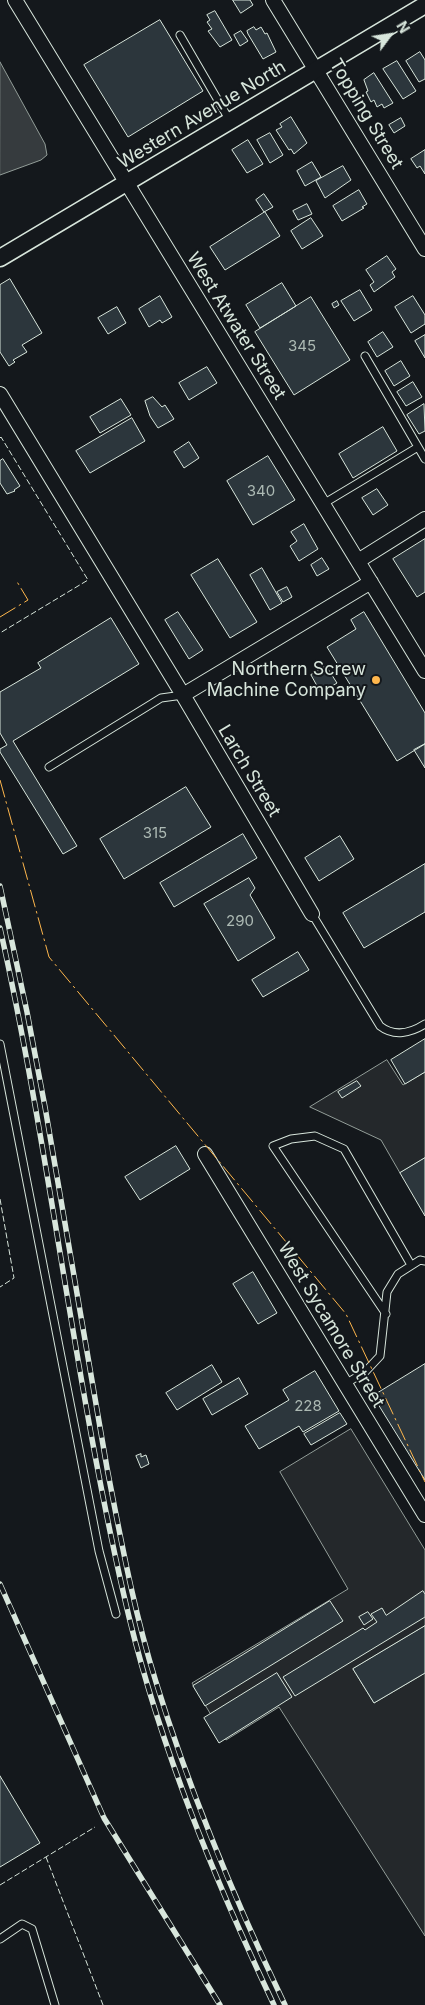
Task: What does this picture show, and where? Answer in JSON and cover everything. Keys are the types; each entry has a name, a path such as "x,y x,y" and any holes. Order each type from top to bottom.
{"street":[{"name":"West Atwater Street","path":"15,0 425,671"},
{"name":"Topping Street","path":"278,2 425,249"},
{"name":"Western Avenue North","path":"0,258 425,5"},
{"name":"Larch Street","path":"0,394 312,914"},
{"path":"358,561 425,519"},
{"path":"182,695 371,582"},
{"name":"West Sycamore Street","path":"205,1154 425,1515"}],"lane":[{"path":"180,35 231,121"},
{"path":"365,356 425,459"},
{"path":"323,504 418,447"},
{"path":"49,767 161,698 182,695"},
{"name":"Larch Street","path":"312,914 380,1026 393,1033 407,1032 425,1024"},
{"path":"0,1044 99,1551 116,1614"},
{"path":"386,1314 273,1146 291,1139 315,1136 344,1149 412,1266"},
{"path":"345,1384 365,1372 380,1356 387,1292 398,1274 420,1260 425,1261"},
{"path":"0,1939 22,1924 32,1930 55,2005"}],"shaded area":[{"path":"0,62 45,144 47,155 41,160 0,175"},
{"path":"387,1060 403,1085 425,1072 425,1158 400,1173 381,1140 310,1107"},
{"path":"351,1429 425,1550 425,1626 353,1669 374,1703 425,1673 425,1936 279,1707 226,1740 192,1683 348,1589 280,1472"}],"building":[{"path":"233,0 250,0 253,5 241,13"},
{"path":"215,11 232,40 220,47 208,31 212,29 207,22 210,20 207,15"},
{"path":"160,20 203,91 128,137 84,65"},
{"path":"254,27 256,30 261,27 265,34 267,33 276,52 263,59 247,31"},
{"path":"241,31 248,41 240,46 234,35"},
{"path":"420,52 425,60 425,79 419,82 406,61"},
{"path":"397,61 416,91 403,99 383,69"},
{"path":"374,73 393,103 384,108 382,104 377,107 374,100 371,102 366,92 368,91 364,80"},
{"path":"291,117 307,143 294,154 291,149 289,150 276,130 282,127 280,124"},
{"path":"401,118 405,126 394,133 389,125"},
{"path":"270,133 283,155 270,163 257,140"},
{"path":"248,140 263,164 247,173 232,150"},
{"path":"425,150 425,174 420,166 417,168 411,159"},
{"path":"312,162 321,177 305,186 297,171"},
{"path":"343,166 351,180 325,198 316,181"},
{"path":"359,190 367,204 362,207 364,208 342,221 333,206"},
{"path":"264,194 273,207 264,212 256,200"},
{"path":"307,204 312,214 298,220 293,211"},
{"path":"265,212 280,236 225,270 210,247"},
{"path":"311,218 323,236 302,249 291,231"},
{"path":"387,256 396,269 392,272 395,277 374,292 370,285 374,282 366,270"},
{"path":"10,279 42,333 22,345 27,352 13,360 15,362 9,366 0,352 0,285"},
{"path":"282,283 296,306 260,328 246,305"},
{"path":"360,290 372,310 354,321 341,301"},
{"path":"160,296 172,317 162,323 160,320 149,327 139,309"},
{"path":"413,296 425,315 425,324 411,333 395,307"},
{"path":"311,297 350,360 294,395 255,332"},
{"path":"337,301 339,305 334,308 332,304"},
{"path":"117,307 126,323 108,334 98,318"},
{"path":"383,332 393,347 377,357 368,342"},
{"path":"425,335 425,358 415,341"},
{"path":"401,361 410,376 394,386 385,371"},
{"path":"207,367 217,383 189,400 179,383"},
{"path":"413,382 422,397 406,406 397,392"},
{"path":"153,397 162,407 165,405 174,419 158,428 150,416 145,401"},
{"path":"121,399 131,415 100,433 90,417"},
{"path":"424,404 425,431 419,434 407,415"},
{"path":"132,418 145,441 90,473 76,451"},
{"path":"383,427 397,451 353,478 339,454"},
{"path":"189,442 199,458 184,468 174,452"},
{"path":"268,456 295,500 253,525 227,481"},
{"path":"3,459 20,486 15,491 7,494 0,483 0,461"},
{"path":"377,489 388,505 373,515 362,498"},
{"path":"304,524 318,549 299,561 290,546 297,541 291,532"},
{"path":"425,539 425,592 417,597 393,559"},
{"path":"322,558 329,569 317,576 311,565"},
{"path":"218,559 257,622 230,638 191,575"},
{"path":"262,568 282,603 270,610 250,575"},
{"path":"287,587 292,597 283,602 277,592"},
{"path":"178,612 203,650 189,659 165,620"},
{"name":"Northern Screw Machine Company","path":"364,612 425,713 425,744 397,761 327,647 356,629 351,620"},
{"path":"111,618 139,664 13,741 77,846 63,854 0,752 0,749 7,745 0,733 0,692 41,668 38,663"},
{"path":"326,666 337,683 321,693 311,675"},
{"path":"425,744 425,768 414,750"},
{"path":"186,787 211,827 124,879 100,839"},
{"path":"243,834 257,858 174,907 160,883"},
{"path":"340,836 354,859 319,881 305,858"},
{"path":"425,864 425,912 364,948 343,913"},
{"path":"249,878 255,888 250,895 275,938 238,961 204,904"},
{"path":"298,952 309,970 263,997 252,980"},
{"path":"425,1039 425,1072 405,1084 391,1060"},
{"path":"357,1081 361,1086 342,1098 338,1092"},
{"path":"176,1146 190,1169 140,1200 125,1177"},
{"path":"425,1158 425,1216 400,1173"},
{"path":"253,1272 277,1313 258,1324 233,1284"},
{"path":"425,1364 425,1480 373,1396"},
{"path":"212,1365 222,1382 177,1410 166,1393"},
{"path":"315,1371 339,1411 303,1432 299,1426 259,1449 245,1426 289,1400 283,1390"},
{"path":"239,1378 248,1394 212,1415 203,1399"},
{"path":"340,1413 347,1424 311,1445 304,1434"},
{"path":"141,1454 141,1457 146,1455 149,1464 141,1468 136,1456"},
{"path":"423,1591 425,1594 425,1617 295,1696 283,1677 363,1628 365,1630 377,1622 371,1614 382,1608 386,1615"},
{"path":"330,1601 343,1621 205,1706 193,1686"},
{"path":"368,1612 373,1619 364,1625 359,1617"},
{"path":"425,1626 425,1673 374,1703 353,1669"},
{"path":"277,1673 292,1697 219,1743 204,1718"},
{"path":"0,1776 40,1843 0,1867"}],"railway":[{"path":"0,886 45,1107 107,1468 128,1576 141,1629 183,1765 214,1846 285,2005"},
{"path":"0,928 34,1100 93,1446 129,1617 157,1717 192,1815 231,1911 274,2005"},
{"path":"0,1584 104,1818 220,2005"}],"fence":[{"path":"0,438 88,580 0,633"},
{"path":"0,1199 14,1278 0,1287"},
{"path":"0,1885 95,1827"},
{"path":"46,1857 103,2005"}],"power":[{"path":"0,617 28,600 16,580"},
{"path":"0,780 49,957 346,1314 425,1482"}],"place":[{"name":"Northern Screw Machine Company","path":"376,680"}]}
